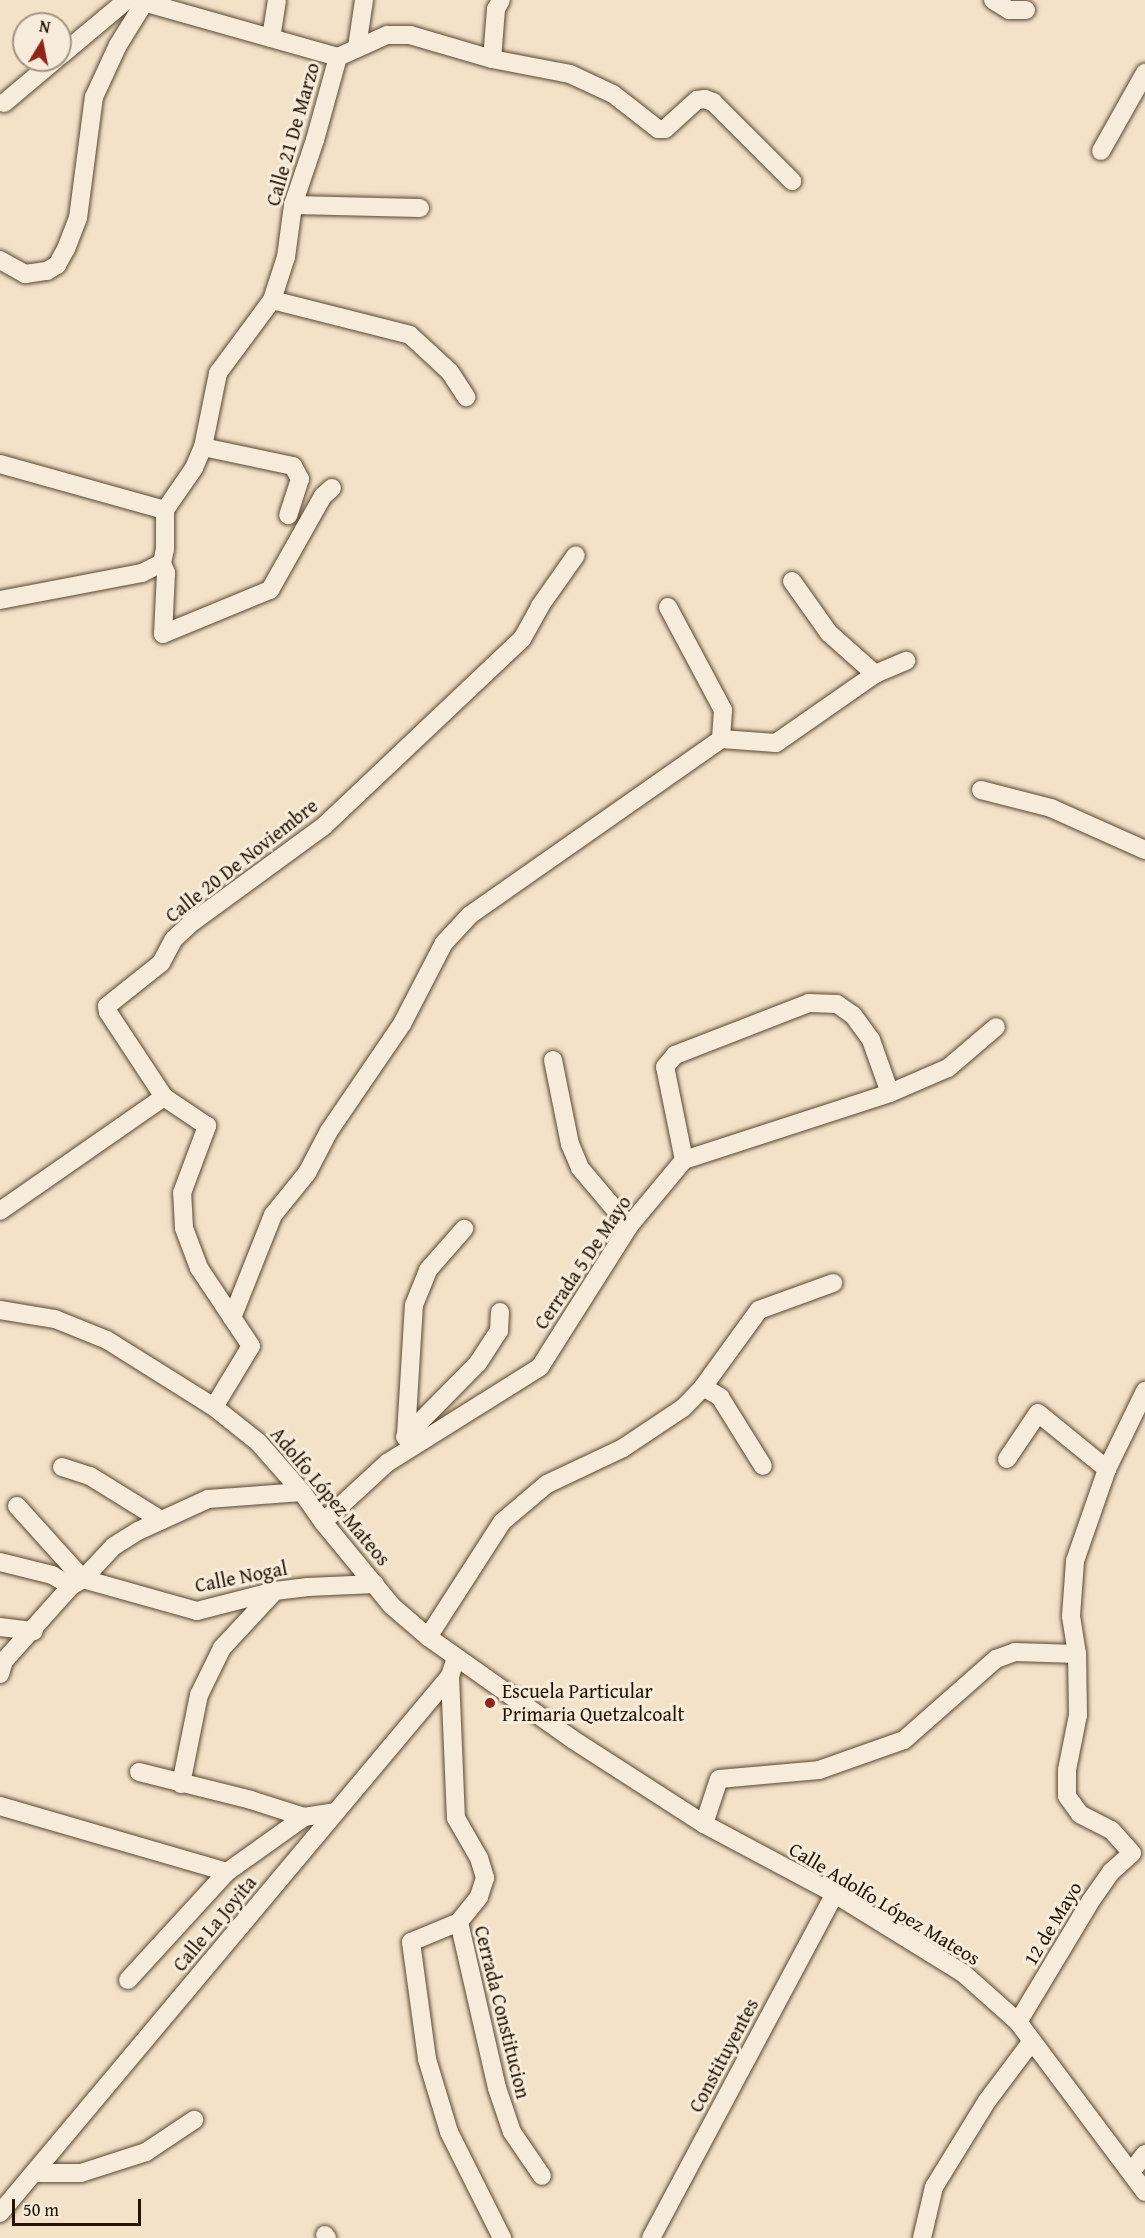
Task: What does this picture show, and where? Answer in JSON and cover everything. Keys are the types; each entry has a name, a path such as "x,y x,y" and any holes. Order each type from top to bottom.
{"street":[{"path":"72,46 127,0"},
{"path":"271,38 277,0"},
{"path":"357,47 364,0"},
{"path":"492,59 496,9 501,0"},
{"path":"993,0 1009,10 1026,10"},
{"path":"0,260 25,274 47,271 57,265 78,218 94,97 118,45 146,2 338,57 387,35 410,35 492,59 570,74 612,94 658,129 665,129 697,100 705,99 713,102 792,181"},
{"name":"Calle 21 De Marzo","path":"165,510 194,468 203,447 218,373 272,300 286,258 293,205 315,140 338,57"},
{"path":"4,103 41,72"},
{"path":"1101,151 1145,73"},
{"path":"293,205 420,208"},
{"path":"272,300 410,335 450,372 466,397"},
{"path":"203,447 293,466 300,479 288,515"},
{"path":"0,464 165,510 165,549 162,563 166,573 163,634 270,590 323,496 332,488"},
{"name":"Calle 20 De Noviembre","path":"214,1407 251,1346 199,1268 184,1228 182,1193 207,1126 200,1118 164,1097 108,1012 107,1005 161,963 174,939 190,924 324,826 522,639 540,606 576,555"},
{"path":"0,600 142,573 162,563"},
{"path":"792,581 829,633 875,674"},
{"path":"668,607 723,710 721,740"},
{"path":"232,1318 273,1215 307,1173 329,1131 402,1024 444,943 470,915 721,740 776,743 875,674 906,661"},
{"path":"981,790 1051,808 1145,850"},
{"path":"890,1093 871,1040 853,1015 837,1004 810,1003 675,1055 664,1067 684,1160 890,1093 948,1068 996,1026"},
{"path":"553,1060 570,1144 580,1168 629,1226"},
{"path":"0,1211 164,1097"},
{"name":"Cerrada 5 De Mayo","path":"323,1522 387,1463 540,1367 629,1226 684,1160"},
{"path":"406,1435 414,1305 428,1270 464,1228"},
{"path":"428,1637 502,1522 547,1484 623,1448 683,1408 703,1387 759,1310 833,1283"},
{"name":"Adolfo López Mateos","path":"0,1310 55,1318 107,1340 214,1407 258,1442 302,1492 323,1522 392,1606 456,1658 572,1739"},
{"path":"387,1463 406,1435 478,1363 500,1331 500,1312"},
{"path":"703,1387 720,1397 763,1466"},
{"path":"704,1824 719,1779 819,1770 904,1740 996,1659 1015,1652 1077,1654 1071,1616 1075,1561 1107,1469 1145,1391"},
{"path":"1006,1459 1038,1413 1107,1469"},
{"path":"62,1467 90,1476 161,1520"},
{"path":"0,1674 4,1661 77,1582 114,1546 161,1520 208,1499 302,1492"},
{"path":"18,1506 77,1582"},
{"name":"Calle Nogal","path":"0,1562 197,1611 275,1591 375,1584"},
{"path":"181,1784 199,1695 222,1648 275,1591"},
{"path":"0,1627 34,1631"},
{"name":"12 de Mayo","path":"1018,2022 1089,1902 1111,1872 1132,1853 1111,1830 1080,1814 1067,1796 1067,1770 1078,1715 1077,1654"},
{"name":"Calle La Joyita","path":"0,2213 450,1676 456,1658"},
{"path":"450,1676 456,1818 479,1858 485,1878 479,1897 459,1922"},
{"name":"Calle Adolfo López Mateos","path":"572,1739 704,1824 835,1894 963,1972 1018,2022 1145,2192"},
{"path":"139,1772 251,1800 304,1817"},
{"path":"0,1806 227,1872"},
{"path":"128,1980 227,1872 304,1817 335,1812"},
{"name":"Constituyentes","path":"651,2238 835,1894"},
{"name":"Cerrada Constitucion","path":"502,2238 449,2132 427,2059 411,1942 459,1922 497,2088 512,2132 542,2176"},
{"path":"922,2238 934,2187 987,2101 1032,2041"},
{"path":"35,2173 81,2173 146,2152 194,2120"},
{"path":"1131,2172 1145,2154"}],"place":[{"name":"Escuela Particular Primaria Quetzalcoalt","path":"490,1703"}]}
